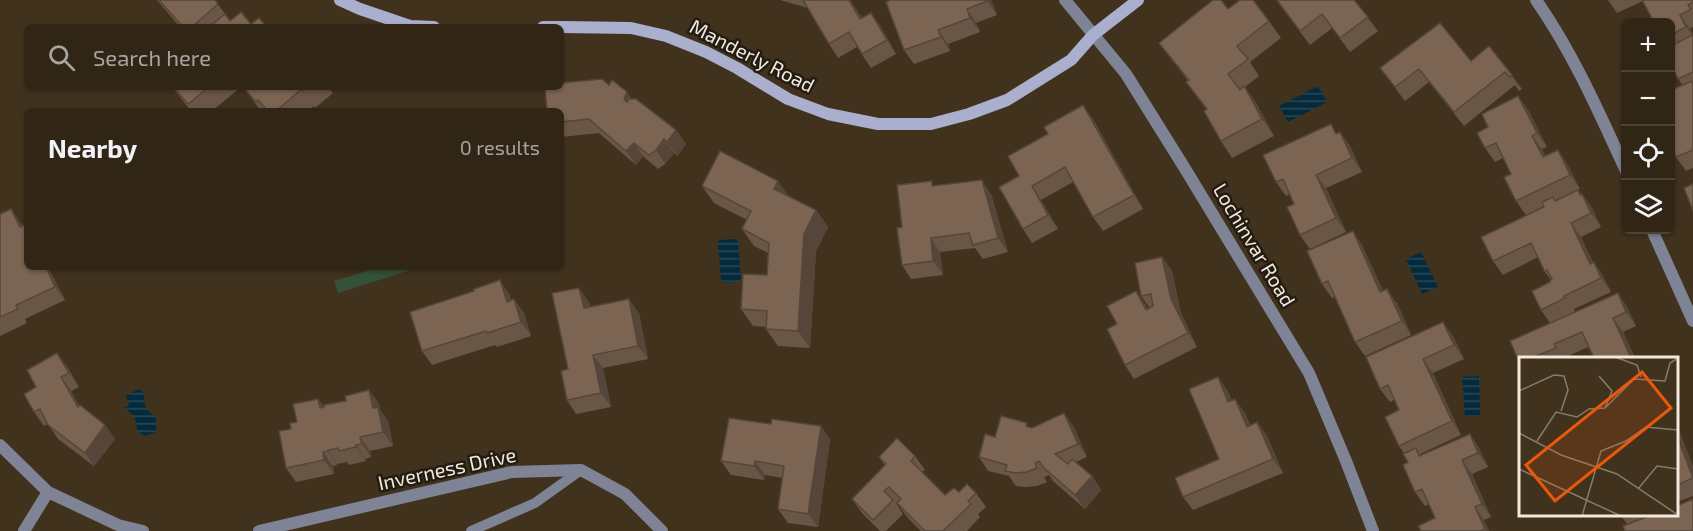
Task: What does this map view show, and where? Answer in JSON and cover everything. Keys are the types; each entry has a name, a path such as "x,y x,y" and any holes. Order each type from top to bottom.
{"street":[{"path":"340,0 404,24"},
{"name":"Lochinvar Road","path":"1065,0 1132,83 1309,373 1373,531"},
{"name":"Manderly Road","path":"564,27 631,28 666,36 706,52 737,68 788,99 828,114 878,124 931,124 969,114 1007,100 1071,60 1093,34 1138,0"},
{"path":"1536,0 1589,90 1621,160"},
{"path":"1654,234 1693,321"},
{"path":"0,445 48,492 117,525 143,531"},
{"name":"Inverness Drive","path":"259,531 513,471 581,470 625,494 662,531"},
{"path":"24,531 48,492"}],"lane":[{"path":"471,531 535,503 581,470"}],"green space":[{"path":"370,270 411,270 338,293 334,281"}],"water":[{"path":"1318,86 1327,102 1288,122 1279,106"},
{"path":"735,239 738,241 741,279 738,282 724,283 721,280 718,242"},
{"path":"1421,252 1438,287 1422,294 1406,259"},
{"path":"1479,376 1480,415 1465,416 1462,377"},
{"path":"139,389 143,392 146,409 156,417 156,432 144,436 137,431 135,419 124,407 129,403 127,395"}],"building":[{"path":"159,0 215,0 218,4 195,24 180,24"},
{"path":"803,0 849,0 860,19 871,13 887,40 862,54 849,32 829,44"},
{"path":"890,0 987,1 967,9 970,18 938,30 941,37 904,50 886,2"},
{"path":"1213,0 1221,0 1228,9 1240,0 1253,0 1269,21 1237,46 1248,59 1228,74 1240,90 1244,86 1262,119 1221,141 1204,111 1207,109 1186,82 1189,80 1159,43"},
{"path":"1277,0 1354,0 1368,17 1340,38 1322,14 1300,31"},
{"path":"1642,0 1693,0 1688,5 1691,9 1680,15 1686,27 1675,33 1675,18 1652,18"},
{"path":"241,12 251,24 213,24 225,14 230,21"},
{"path":"259,18 264,24 251,24"},
{"path":"1440,23 1471,61 1489,46 1512,75 1510,77 1505,72 1454,112 1419,69 1395,87 1380,68"},
{"path":"1692,35 1693,72 1678,79 1675,73 1675,44"},
{"path":"602,79 609,85 612,80 627,92 624,99 627,102 629,99 636,99 676,130 667,142 664,139 649,155 634,143 626,151 589,119 564,122 564,108 547,108 545,90 564,90 564,83"},
{"path":"1692,81 1693,150 1676,157 1675,155 1675,88"},
{"path":"176,90 205,90 188,104"},
{"path":"246,90 301,90 280,108 265,108 258,100 256,102"},
{"path":"1518,96 1537,133 1532,136 1543,157 1558,150 1570,175 1516,201 1504,177 1511,174 1496,143 1485,148 1477,133 1488,127 1482,114"},
{"path":"1083,105 1134,195 1093,217 1065,167 1032,186 1048,215 1023,229 999,187 1019,176 1008,156 1048,134 1044,127"},
{"path":"1331,124 1336,134 1340,132 1352,158 1316,175 1336,218 1300,235 1287,207 1294,204 1283,179 1276,182 1263,155"},
{"path":"720,151 778,181 774,189 816,210 804,234 798,331 766,329 767,311 741,309 743,274 767,275 769,243 742,229 751,211 702,186"},
{"path":"982,180 998,238 973,245 969,233 931,238 933,261 902,265 897,228 902,227 897,185 932,181 932,186"},
{"path":"1693,184 1693,211 1684,188"},
{"path":"1578,190 1591,213 1571,223 1590,264 1594,262 1601,278 1541,310 1532,291 1552,279 1547,270 1545,272 1531,243 1493,261 1481,237 1544,207 1542,202 1553,197 1555,201"},
{"path":"11,209 20,227 24,225 24,270 47,270 55,287 16,305 18,309 0,317 0,214"},
{"path":"1353,231 1380,292 1387,289 1402,321 1355,342 1328,281 1322,284 1307,251"},
{"path":"1162,257 1171,299 1188,333 1125,365 1107,329 1117,324 1107,306 1136,291 1146,310 1153,306 1151,294 1141,296 1135,263"},
{"path":"500,280 507,302 514,299 521,322 422,351 410,312"},
{"path":"579,288 584,308 629,299 638,346 593,355 601,393 567,400 561,371 568,369 552,293"},
{"path":"1618,293 1626,312 1613,318 1631,357 1594,357 1582,332 1554,344 1556,348 1534,357 1519,357 1519,362 1510,341"},
{"path":"1443,322 1454,345 1423,359 1452,421 1399,446 1385,417 1399,410 1388,385 1380,389 1366,357"},
{"path":"57,353 69,373 61,377 78,407 80,405 105,425 85,453 48,425 40,409 34,412 24,394 36,387 27,370"},
{"path":"1218,377 1228,402 1235,399 1247,427 1257,422 1273,459 1183,497 1175,478 1219,459 1189,389"},
{"path":"369,390 373,408 378,407 383,432 360,437 362,444 356,447 323,452 324,460 286,468 279,431 291,429 290,423 297,422 293,404 318,399 320,408 324,405 346,401 345,396"},
{"path":"1064,413 1078,444 1055,454 1068,464 1072,459 1092,476 1075,495 1039,461 1035,463 1037,468 1016,473 1005,471 1007,465 979,457 985,434 995,437 1001,416 1027,423 1026,426 1032,428"},
{"path":"729,418 771,424 772,419 821,426 808,514 778,509 784,466 755,461 754,466 721,461"},
{"path":"1470,434 1478,453 1462,460 1482,504 1475,507 1485,529 1480,531 1421,531 1418,526 1435,518 1422,489 1415,492 1403,465 1408,462 1403,454 1416,448 1419,456"},
{"path":"897,438 915,456 911,461 945,495 954,488 959,492 967,484 976,493 968,501 971,504 943,531 925,531 897,503 901,499 889,487 884,491 893,500 873,520 852,499 886,464 879,457"},
{"path":"1678,439 1693,478 1678,485"},
{"path":"1693,499 1693,531 1625,531 1623,526 1649,516 1678,516 1678,506"}]}
